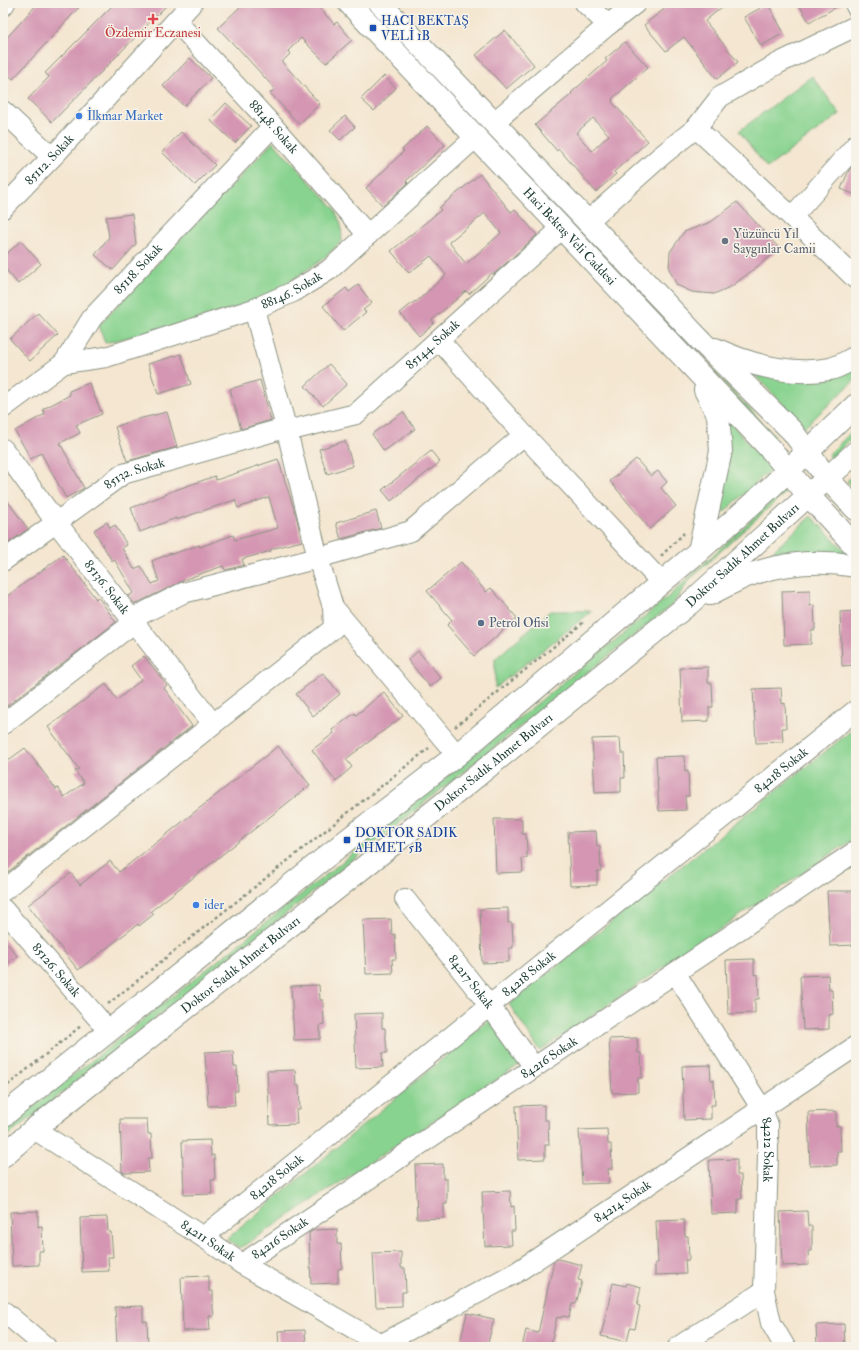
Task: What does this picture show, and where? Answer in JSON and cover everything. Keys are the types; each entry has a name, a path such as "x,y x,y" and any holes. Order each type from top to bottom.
{"main road":[{"name":"Haci Bektaş Veli Caddesi","path":"349,3 772,451 808,495 856,547"},
{"name":"Haci Bektaş Veli Caddesi","path":"380,3 703,344 792,431 827,478 856,509"},
{"path":"703,344 737,359 797,371 832,368 856,357"},
{"path":"694,368 718,415 720,451 699,551"},
{"path":"3,1116 347,840 457,755 699,551 808,453 856,405"},
{"path":"827,478 856,452"},
{"name":"Doktor Sadık Ahmet Bulvarı","path":"3,1156 34,1129 398,840 689,604 827,478"},
{"path":"689,604 754,573 784,566 811,562 839,563 856,566"}],"street":[{"name":"85112. Sokak","path":"3,208 52,157 192,3"},
{"path":"585,3 608,25"},
{"path":"493,123 636,3"},
{"name":"88148. Sokak","path":"176,21 273,126 368,235"},
{"path":"587,222 660,156 696,128 720,97 779,63 856,26"},
{"path":"3,111 52,157"},
{"name":"85118. Sokak","path":"3,408 64,363 92,318 273,126"},
{"path":"696,128 856,279"},
{"name":"88146. Sokak","path":"64,363 106,357 254,310 293,292 329,270 476,137"},
{"path":"792,217 856,145"},
{"name":"85144. Sokak","path":"287,431 356,414 562,228"},
{"path":"3,891 334,628 333,607 318,558 287,431 254,310"},
{"path":"439,340 524,435 662,583"},
{"name":"85132. Sokak","path":"3,561 123,474 278,430 287,431"},
{"path":"3,724 127,628 131,619 183,593 318,558 411,531 524,435"},
{"name":"85136. Sokak","path":"3,449 56,522 213,724"},
{"path":"333,607 457,755"},
{"name":"84218 Sokak","path":"203,1237 856,710"},
{"name":"84216 Sokak","path":"242,1264 534,1067 676,974 856,851"},
{"name":"84217 Sokak","path":"405,898 490,1006 534,1067"},
{"name":"85126. Sokak","path":"3,909 109,1031"},
{"name":"84212 Sokak","path":"676,974 762,1109 768,1125 764,1291 771,1323 785,1347"},
{"name":"84214 Sokak","path":"384,1346 517,1272 856,1046"},
{"name":"84211 Sokak","path":"34,1129 203,1237 242,1264 384,1346"},
{"path":"678,1347 764,1291"},
{"path":"3,1312 46,1347"}],"path":[{"path":"656,560 687,529"},
{"path":"105,1006 590,617"},
{"path":"3,1089 88,1021"}],"green space":[{"path":"362,3 368,3 775,436 774,438 710,369 676,336"},
{"path":"812,76 840,114 767,168 739,131"},
{"path":"273,142 334,208 341,224 342,241 323,259 283,286 249,304 182,324 105,343 99,325"},
{"path":"856,362 856,379 805,427 745,365"},
{"path":"727,419 771,469 707,528"},
{"path":"856,427 856,433 831,459 828,455"},
{"path":"856,472 856,491 847,481"},
{"path":"785,488 787,491 690,579 673,604 3,1140 3,1131 342,862 667,598"},
{"path":"811,516 856,562 756,567"},
{"path":"550,611 592,611 495,688 495,659"},
{"path":"856,727 856,837 540,1051 509,1004"},
{"path":"489,1020 522,1063 240,1248 227,1239"}],"building":[{"path":"38,3 83,3 13,79 3,70 3,42"},
{"path":"115,3 169,3 52,122 28,99 49,77 45,73"},
{"path":"244,3 315,3 334,24 337,22 352,40 326,63 301,38 288,51 290,54 282,62 320,104 299,124 270,93 275,89 218,28"},
{"path":"672,3 727,3 705,21 738,62 717,79 684,37 666,51 644,25"},
{"path":"798,3 844,3 809,22"},
{"path":"768,4 784,33 761,46 744,17"},
{"path":"505,30 534,65 506,89 476,55"},
{"path":"625,42 648,67 612,99 612,102 648,141 614,172 616,174 596,192 559,149 557,151 535,125 572,94 571,93 607,61 605,59","holes":["593,118 609,135 592,151 576,133"]},
{"path":"190,58 211,78 184,106 163,86"},
{"path":"384,76 396,88 374,111 361,99"},
{"path":"226,103 251,126 235,143 210,120"},
{"path":"345,116 355,127 340,140 330,130"},
{"path":"427,126 445,145 406,181 408,183 383,206 366,188"},
{"path":"181,132 215,165 195,185 162,152"},
{"path":"856,162 856,195 841,189 849,170"},
{"path":"480,174 511,212 515,209 537,235 494,274 492,273 469,294 466,291 432,320 434,323 419,336 400,313 415,301 416,302 446,275 431,256 409,273 391,251 441,210 439,208","holes":["485,213 501,233 466,264 449,242"]},
{"name":"Yüzüncü Yıl Saygınlar Camii","path":"737,202 780,249 732,286 714,294 692,292 677,285 669,269 670,252 684,232 711,222"},
{"path":"132,214 136,244 113,270 95,255 109,237 106,217"},
{"path":"21,241 41,264 18,284 3,266 3,257"},
{"path":"358,285 372,303 363,310 366,312 343,331 323,306 346,288 349,292"},
{"path":"38,313 58,335 30,361 10,339"},
{"path":"181,354 191,384 158,394 148,364"},
{"path":"329,364 347,384 323,406 305,386"},
{"path":"260,380 271,420 241,429 230,389"},
{"path":"89,383 102,414 76,425 80,433 60,443 84,488 66,498 41,453 31,459 15,431 45,414 43,409 70,395 69,391"},
{"path":"167,412 177,447 127,461 115,427 134,420"},
{"path":"403,412 415,429 384,451 372,434"},
{"path":"345,441 353,466 327,474 319,449"},
{"path":"431,451 440,462 391,501 382,490"},
{"path":"278,459 296,515 302,541 271,549 271,551 242,559 244,565 225,570 223,566 183,580 135,604 128,596 134,593 114,559 112,561 94,530 107,522 110,528 115,525 127,545 122,548 134,569 141,566 152,584 159,581 152,561 171,553 172,554 199,545 200,547 233,535 235,540 278,528 269,497 238,508 235,500 176,520 176,518 140,532 131,508 167,493 215,476 216,480"},
{"path":"636,459 651,476 658,471 667,482 661,488 676,506 650,529 610,481"},
{"path":"3,495 28,529 3,547"},
{"path":"376,511 381,528 341,539 336,523"},
{"path":"63,555 96,599 98,597 116,622 3,709 3,599"},
{"path":"461,562 486,592 491,588 517,618 474,656 447,625 452,620 427,591"},
{"path":"810,590 810,606 814,605 815,627 815,630 811,630 811,644 784,645 782,591"},
{"path":"856,611 856,665 842,666 840,612"},
{"path":"418,651 441,678 430,687 408,660"},
{"path":"144,656 167,685 164,688 192,726 3,876 3,764 25,748 56,789 58,788 64,797 84,783 75,771 79,769 48,727 106,684 117,700 141,680 131,666"},
{"path":"708,667 708,683 712,683 713,707 709,707 709,721 682,722 680,668"},
{"path":"323,673 340,694 313,716 296,694"},
{"path":"781,688 782,704 785,703 786,728 782,728 783,742 756,743 753,689"},
{"path":"384,692 403,716 346,759 352,767 336,781 312,750 334,733 332,730 355,713 356,715"},
{"path":"620,738 621,753 624,753 625,778 621,778 621,792 595,793 592,739"},
{"path":"278,746 310,785 151,911 154,914 139,926 138,924 78,970 28,905 71,873 80,885 110,861 119,872"},
{"path":"684,756 685,772 688,771 689,796 685,796 686,810 659,811 656,757"},
{"path":"494,819 522,819 522,834 526,834 527,850 527,858 522,858 523,872 496,873"},
{"path":"596,831 597,846 600,846 601,871 597,871 597,885 570,886 568,832"},
{"path":"827,891 855,891 856,945 830,946"},
{"path":"508,908 508,923 512,923 513,940 513,948 509,948 509,962 482,963 480,909"},
{"path":"391,919 392,935 395,934 396,959 392,959 393,973 366,974 363,920"},
{"path":"3,938 17,956 3,967"},
{"path":"754,959 754,975 758,974 759,999 755,999 755,1013 728,1014 726,960"},
{"path":"828,975 829,990 832,990 833,1014 829,1015 829,1029 803,1030 800,976"},
{"path":"319,985 320,1000 323,1000 324,1024 320,1025 320,1039 294,1040 291,986"},
{"path":"382,1013 382,1028 385,1028 387,1053 382,1053 383,1067 356,1068 354,1014"},
{"path":"637,1038 638,1053 641,1053 642,1078 638,1078 638,1092 612,1093 609,1039"},
{"path":"233,1051 234,1067 237,1067 238,1091 234,1091 235,1105 208,1106 205,1052"},
{"path":"710,1065 711,1080 714,1080 715,1105 711,1105 711,1119 684,1120 682,1066"},
{"path":"295,1070 296,1086 299,1085 300,1110 296,1110 297,1124 270,1125 267,1071"},
{"path":"544,1105 544,1120 548,1120 549,1145 545,1145 545,1159 518,1160 516,1106"},
{"path":"836,1111 836,1126 840,1126 841,1151 837,1151 837,1165 810,1166 808,1112"},
{"path":"120,1119 147,1119 148,1134 151,1134 152,1158 148,1158 149,1172 122,1172"},
{"path":"607,1129 608,1144 611,1144 612,1169 608,1169 609,1183 582,1184 579,1130"},
{"path":"210,1140 211,1156 214,1155 215,1180 211,1180 212,1194 184,1195 182,1141"},
{"path":"737,1159 737,1175 741,1175 742,1199 738,1199 738,1213 711,1214 709,1160"},
{"path":"443,1164 443,1179 447,1179 447,1204 444,1204 444,1218 417,1219 415,1165"},
{"path":"510,1191 511,1207 514,1206 515,1231 511,1231 512,1245 485,1246 482,1192"},
{"path":"38,1211 38,1227 42,1226 43,1251 39,1251 39,1265 12,1266 10,1212"},
{"path":"807,1211 808,1226 812,1226 812,1251 808,1251 809,1265 782,1266 780,1212"},
{"path":"107,1217 108,1232 111,1232 113,1257 108,1257 109,1271 82,1272 80,1218"},
{"path":"684,1220 685,1236 688,1236 689,1260 685,1260 686,1274 655,1275 655,1263 658,1263 656,1221"},
{"path":"337,1229 337,1244 341,1244 342,1268 338,1269 338,1283 311,1284 309,1233 314,1230"},
{"path":"401,1252 401,1268 405,1268 406,1292 402,1292 402,1306 376,1307 373,1253"},
{"path":"558,1259 582,1265 578,1280 582,1281 576,1304 572,1304 569,1317 557,1317 550,1347 522,1347 526,1330 538,1333 554,1261"},
{"path":"209,1276 209,1291 213,1291 214,1316 209,1316 210,1330 183,1331 181,1277"},
{"path":"613,1283 626,1286 627,1283 641,1287 637,1305 640,1306 635,1329 630,1328 627,1342 601,1336"},
{"path":"143,1306 143,1321 147,1321 148,1345 144,1345 144,1347 117,1347 115,1307"},
{"path":"467,1313 494,1319 487,1347 459,1347"},
{"path":"844,1324 845,1347 817,1347 816,1325"},
{"path":"305,1330 306,1347 279,1347 278,1331"}],"place":[{"name":"Özdemir Eczanesi","path":"153,19"},
{"name":"HACI BEKTAŞ VELİ 1B","path":"373,28"},
{"name":"İlkmar Market","path":"79,116"},
{"name":"Yüzüncü Yıl Saygınlar Camii","path":"725,241"},
{"name":"Petrol Ofisi","path":"481,623"},
{"name":"DOKTOR SADIK AHMET 5B","path":"347,840"},
{"name":"ider","path":"196,905"}]}
